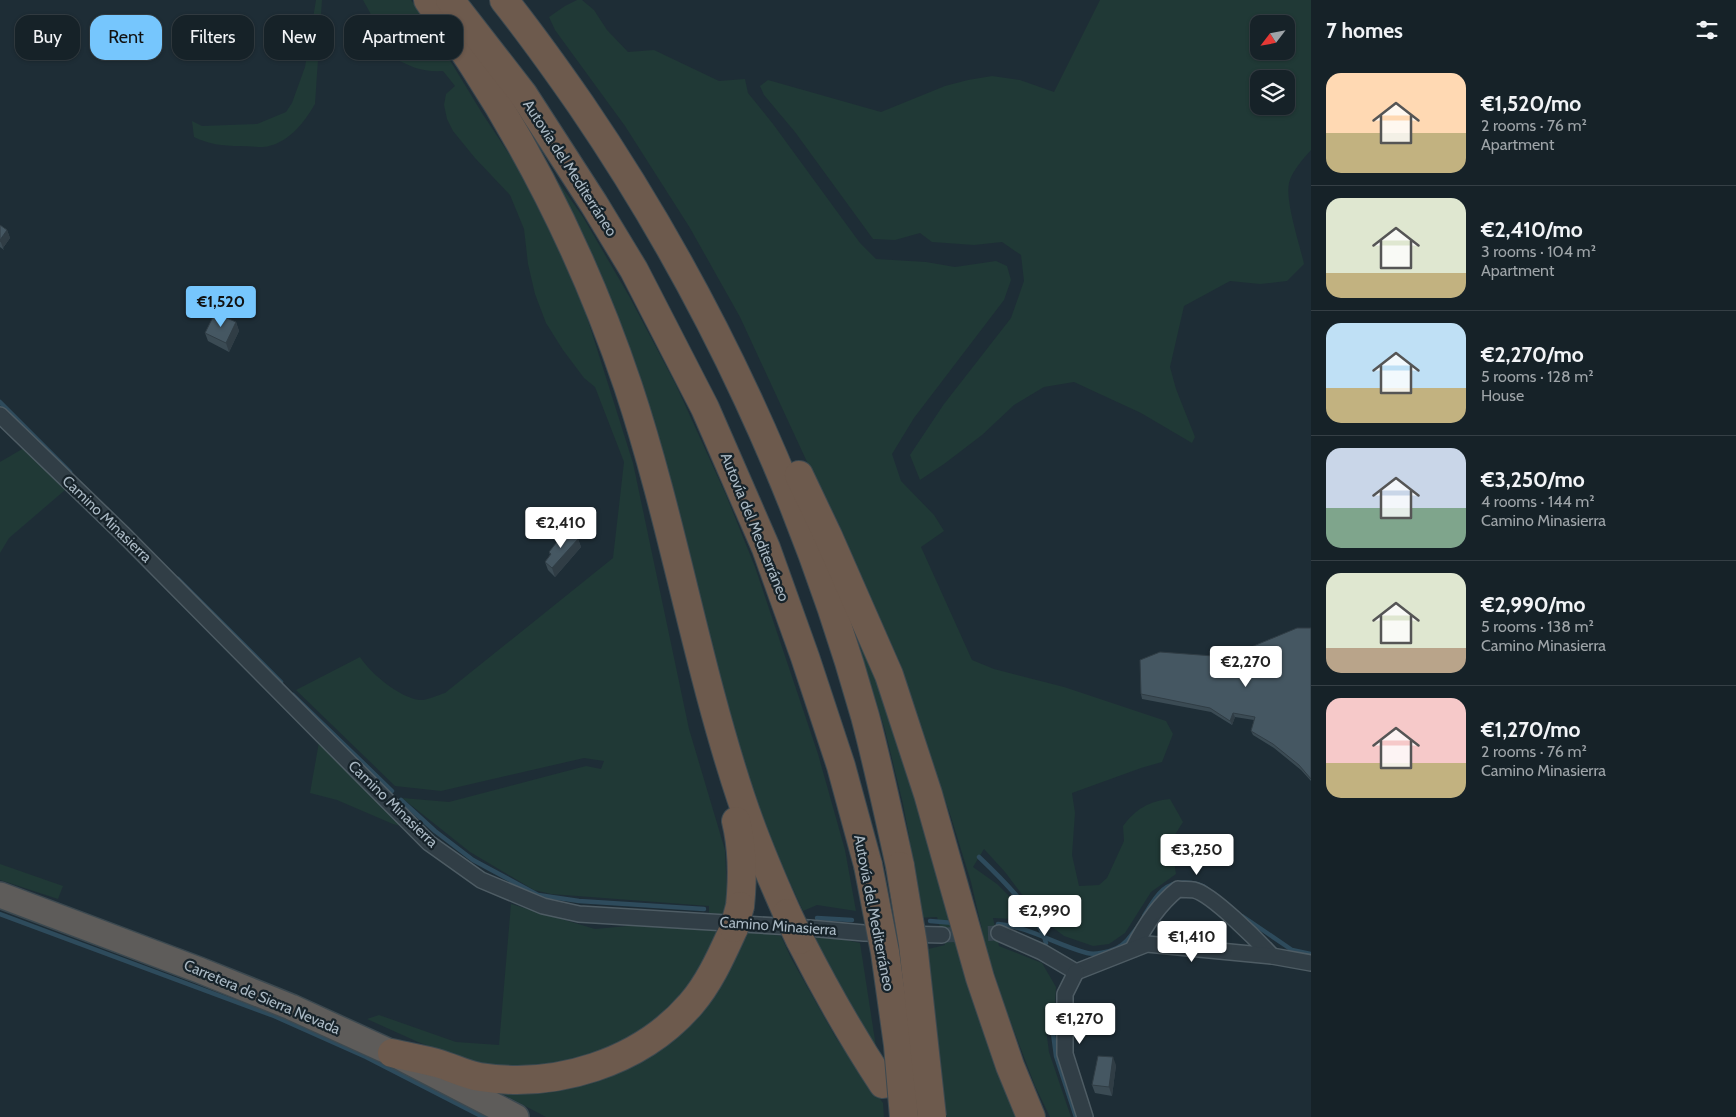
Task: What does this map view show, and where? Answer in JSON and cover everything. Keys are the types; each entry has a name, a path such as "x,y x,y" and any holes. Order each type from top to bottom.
{"highway":[{"path":"428,0 473,64 509,124 552,202 594,295 628,387 650,461 717,719 757,843 800,940 833,1003 883,1084"},
{"name":"Autovía del Mediterráneo","path":"450,0 522,94 594,204 634,270 705,408 766,548 841,766 868,865 885,952 898,1045 904,1117"},
{"name":"Autovía del Mediterráneo","path":"504,0 533,36 609,146 662,234 741,384 778,466 810,548 864,716 900,866 913,944 932,1117"},
{"path":"706,315 748,370 828,536 888,675 928,794 980,978 1010,1066 1031,1117"},
{"path":"392,1053 440,1064 478,1077 520,1080 557,1077 596,1067 630,1051 661,1032 690,1004 715,968 737,917 743,876 741,842 718,756 717,719"},
{"name":"Carretera de Sierra Nevada","path":"0,895 291,1007 392,1053 516,1117"}],"street":[{"name":"Camino Minasierra","path":"0,415 123,534 429,843 482,880 543,906 578,914 809,928 864,934 942,935"},
{"path":"1133,950 1141,933 1166,898 1178,889 1195,890 1205,896 1251,934 1272,956"},
{"path":"999,933 1042,952 1076,972"},
{"path":"1085,1117 1065,1054 1065,994 1076,972 1147,944 1272,956 1311,964"}],"green space":[{"path":"316,0 322,0 321,15 314,15"},
{"path":"363,0 411,0 422,15 371,15"},
{"path":"577,0 582,0 594,10 607,30 628,52 654,50 719,81 745,79 748,93 860,243 876,259 926,262 955,267 996,261 1007,266 1011,280 1004,300 914,418 892,454 901,481 934,515 944,531 921,547 972,660 994,669 1064,687 1166,721 1173,734 1162,762 1072,793 1075,813 1072,855 1079,886 1099,885 1107,878 1124,841 1123,826 1144,807 1170,799 1183,822 1171,841 1176,874 1151,892 1125,933 1109,944 1093,946 1064,936 1039,917 1005,872 984,849 973,867 997,884 1023,910 1037,929 1014,919 993,918 999,946 1042,963 1056,987 1054,1016 1046,1029 1049,1052 1071,1117 1050,1117 1035,1086 1005,1007 987,951 971,882 900,663 839,524 814,477 740,317 690,228 625,126 555,30 549,17"},
{"path":"1100,0 1311,0 1311,150 1298,165 1289,183 1288,191 1291,212 1304,264 1287,281 1260,284 1230,281 1184,306 1170,367 1176,389 1195,437 1192,443 1141,413 1074,382 1044,387 1014,405 982,435 920,480 910,455 944,404 1011,318 1024,281 1021,255 1002,242 974,245 932,242 920,233 895,240 873,239 795,132 764,95 760,86 768,80 881,112 945,86 968,80 992,76 1020,80 1054,92"},
{"path":"306,60 318,60 315,104 306,118 287,138 263,147 221,145 194,137 192,121 202,126 257,124 286,112 292,103"},
{"path":"398,60 450,60 517,166 557,246 585,311 633,463 689,729 725,850 726,915 709,913 709,906 551,894 534,890 470,852 402,798 449,802 586,766 601,769 604,761 584,758 441,791 395,786 296,690 360,657 386,684 411,698 425,700 445,693 613,558 624,462 595,387 584,378 546,323 535,294 528,264 524,229 510,195 475,158 453,131 447,119 444,105 446,94 455,86 443,71 418,69"},
{"path":"547,166 583,217 629,296 676,385 726,495 755,567 818,754 845,850 856,911 817,905 803,911 765,829 728,711 657,429 609,302"},
{"path":"24,448 65,490 9,538 0,553 0,462"},
{"path":"843,593 891,708 1017,1117 943,1117 924,950 945,945 937,917 917,918 910,866 910,841 903,804 885,730"},
{"path":"319,742 401,826 337,800 310,793"},
{"path":"0,864 63,886 58,899 0,880"},
{"path":"511,904 595,929 639,925 723,928 689,989 662,1015 627,1039 590,1058 556,1067 501,1068 466,1060 418,1042 367,1019 379,1015 456,1042 499,1045"},
{"path":"745,931 781,936 791,958 836,1038 883,1103 884,1117 546,1117 495,1090 600,1076"},
{"path":"804,931 860,943 878,1060"}],"building":[{"path":"0,225 7,230 0,240"},
{"path":"215,313 236,322 226,343 205,333"},
{"path":"570,531 578,539 552,568 545,562 551,554 549,552 560,538 562,540"},
{"path":"1297,628 1311,628 1311,779 1299,765 1273,744 1251,731 1255,717 1233,713 1230,721 1210,708 1141,694 1140,660 1160,652 1227,657"},
{"path":"1098,1056 1113,1057 1109,1087 1092,1085"}],"waterway":[{"path":"0,402 70,472"},
{"path":"178,579 281,682"},
{"path":"293,695 392,791"},
{"path":"401,800 435,831 473,860 538,895 579,901 704,909"},
{"path":"979,857 1008,886 1027,909 1036,921 1046,943"},
{"path":"1144,916 1157,896 1168,886 1182,882 1199,884 1206,888"},
{"path":"0,914 274,1016 366,1057 483,1117"},
{"path":"1242,916 1292,950 1311,954"},
{"path":"817,918 852,920"},
{"path":"930,921 954,923"},
{"path":"998,924 1032,932 1090,954 1102,953 1117,948 1136,929"},
{"path":"1053,1033 1056,1056 1076,1117"}],"tunnel":[{"path":"942,935 999,933"}]}
